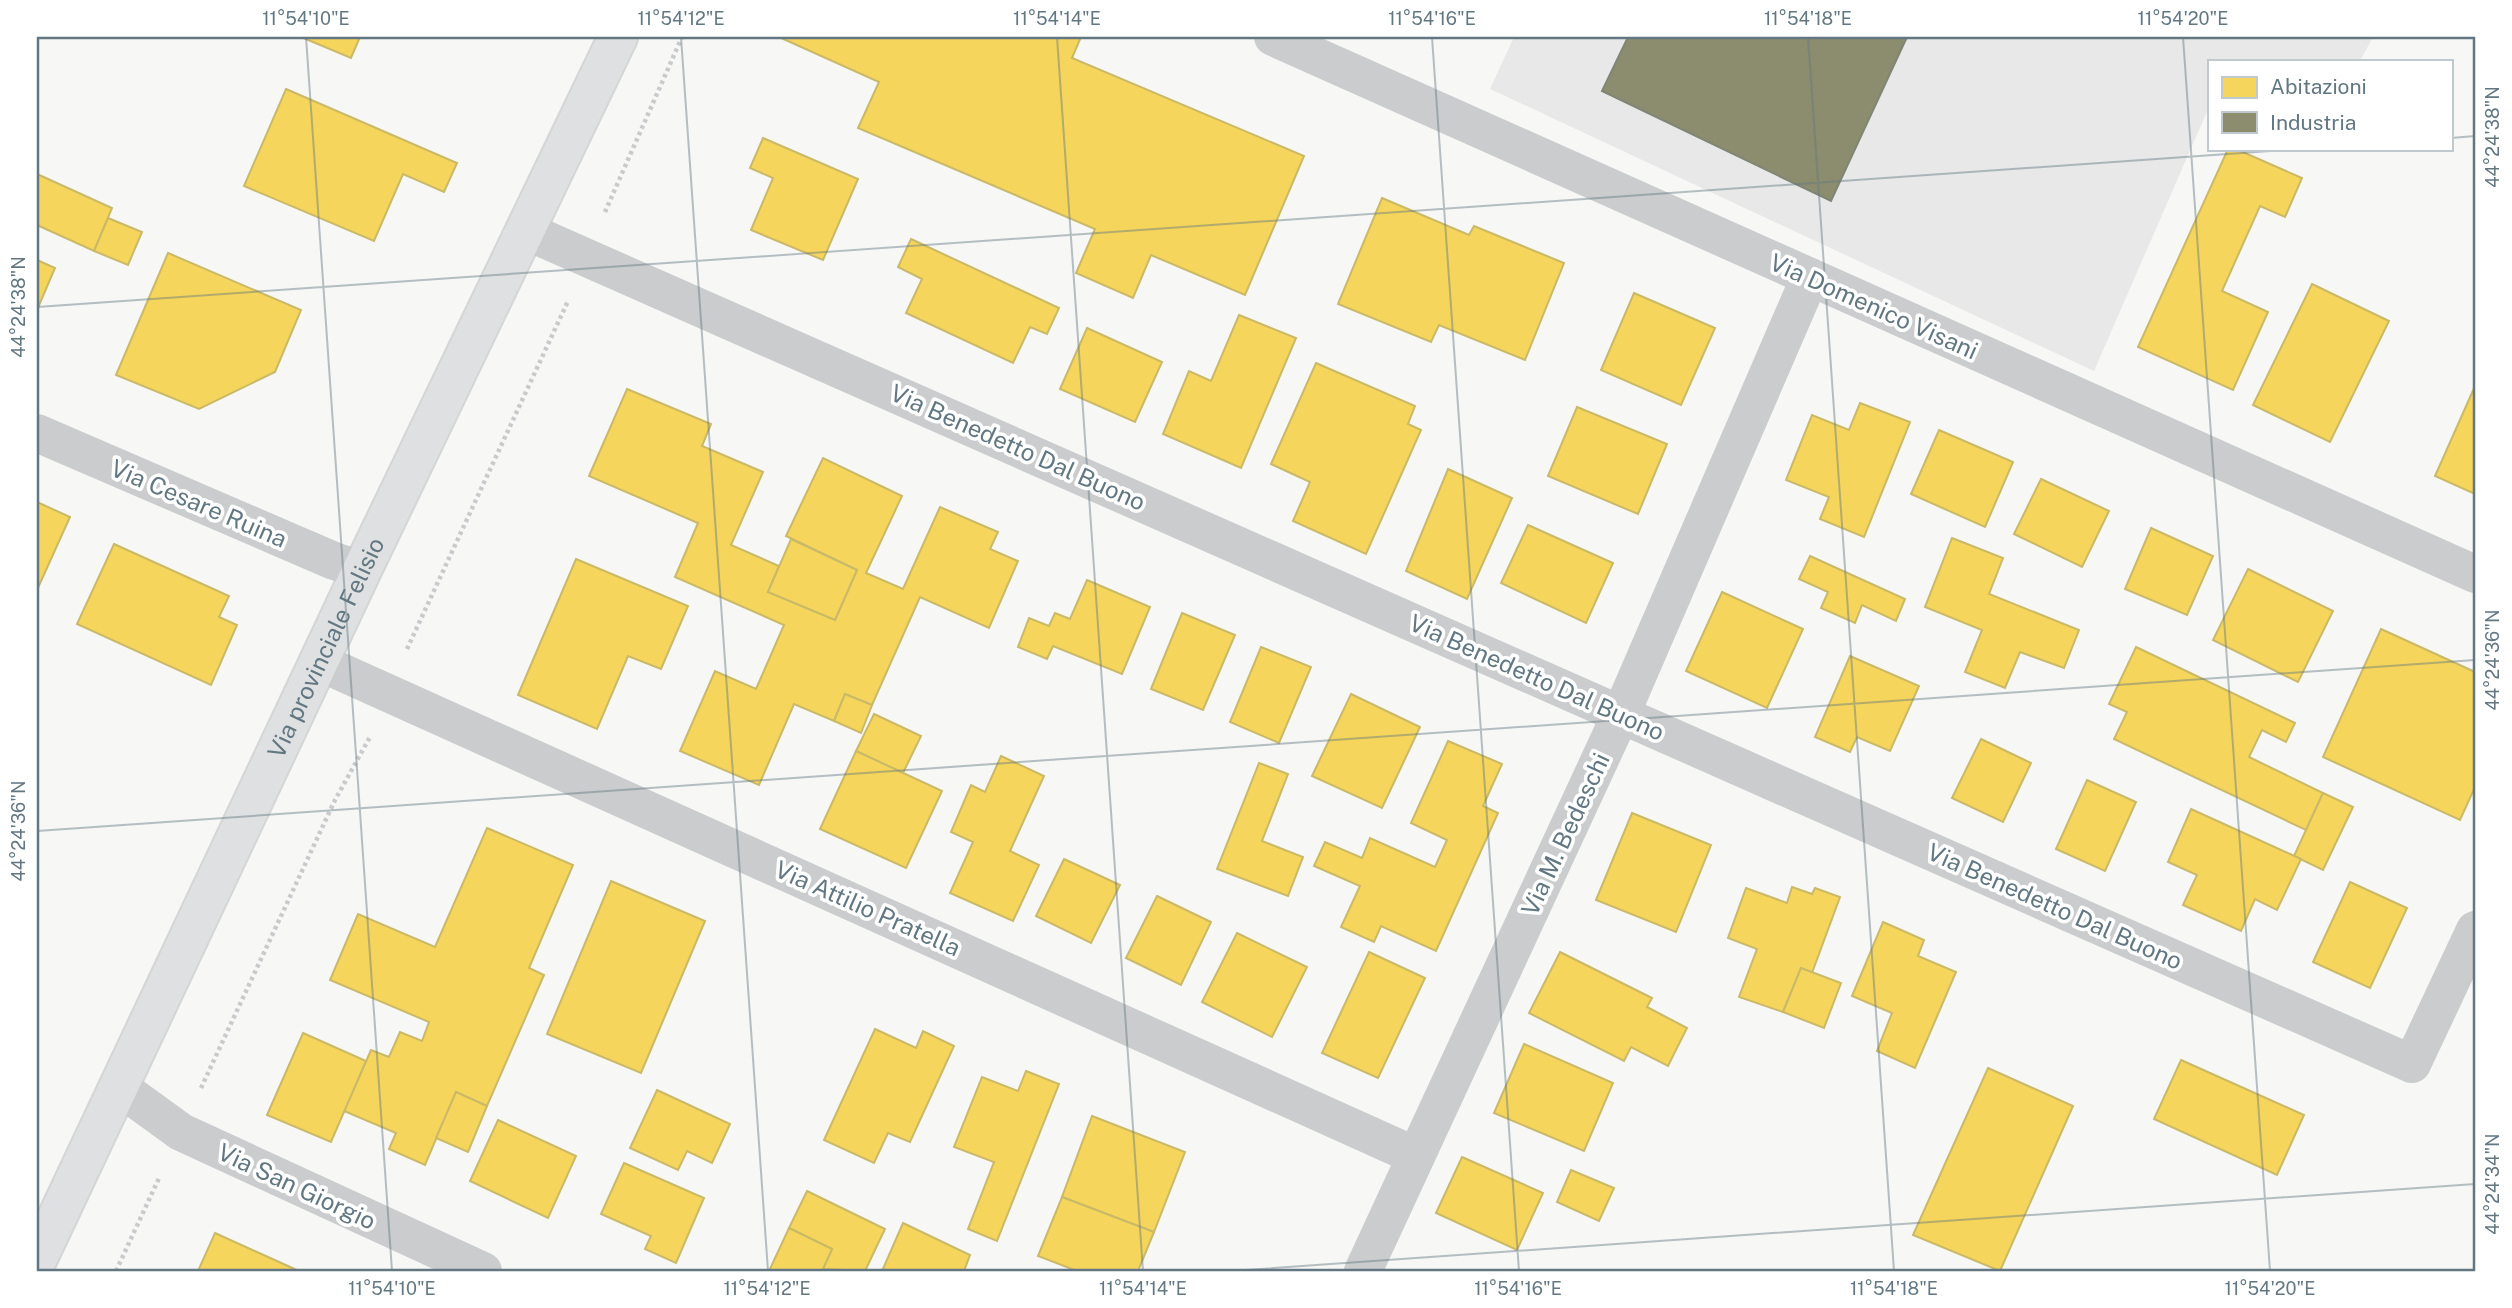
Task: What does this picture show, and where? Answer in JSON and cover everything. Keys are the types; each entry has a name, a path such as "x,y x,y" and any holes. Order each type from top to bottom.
{"main road":[{"name":"Via provinciale Felisio","path":"37,1260 362,570 618,37"}],"street":[{"name":"Via Domenico Visani","path":"1273,37 2475,574"},
{"name":"Via Benedetto Dal Buono","path":"526,231 2412,1064 2475,930"},
{"name":"Via M. Bedeschi","path":"1363,1271 1620,713 1810,277"},
{"name":"Via Cesare Ruina","path":"37,433 334,561 362,570"},
{"name":"Via Attilio Pratella","path":"319,662 1416,1156"},
{"name":"Via San Giorgio","path":"119,1087 181,1132 483,1271"}],"shaded area":[{"path":"1514,37 2373,37 2361,60 2208,60 2208,109 2094,371 1490,89"}],"building: Abitazioni":[{"path":"301,37 360,37 351,58"},
{"path":"779,37 1081,37 1072,58 1304,156 1245,295 1151,255 1133,298 1076,273 1095,229 858,128 879,82"},
{"path":"286,89 457,163 444,192 403,174 374,241 244,186"},
{"path":"763,138 858,179 823,260 751,230 773,178 750,168"},
{"path":"2228,150 2238,150 2302,178 2285,217 2260,206 2222,291 2268,312 2233,390 2138,347"},
{"path":"37,174 112,208 94,251 37,225"},
{"path":"1382,198 1469,235 1474,226 1564,263 1525,360 1439,325 1431,342 1338,304"},
{"path":"108,218 142,232 128,265 94,251"},
{"path":"911,239 1059,308 1047,334 1030,327 1013,363 906,313 922,279 898,267"},
{"path":"168,253 301,310 275,372 199,409 116,375"},
{"path":"37,260 55,268 37,310"},
{"path":"2312,284 2389,321 2330,442 2253,405"},
{"path":"1634,293 1715,328 1681,405 1601,370"},
{"path":"1239,315 1296,338 1241,468 1163,434 1189,371 1211,381"},
{"path":"1087,328 1162,362 1135,422 1060,389"},
{"path":"1316,363 1415,406 1408,424 1421,430 1366,554 1293,521 1310,482 1271,464"},
{"path":"2475,386 2475,494 2435,476"},
{"path":"627,389 711,424 702,446 763,472 731,545 779,566 768,592 835,620 857,570 786,536 823,458 902,496 866,573 903,589 940,507 998,532 990,549 1018,561 989,628 920,597 872,705 845,694 834,721 794,704 759,785 680,751 715,671 756,689 784,625 675,577 698,523 589,476"},
{"path":"1860,403 1910,422 1864,537 1820,519 1829,497 1786,480 1812,415 1849,430"},
{"path":"1577,407 1667,444 1638,514 1548,476"},
{"path":"1939,430 2013,462 1985,527 1911,494"},
{"path":"1448,469 1512,498 1467,599 1406,571"},
{"path":"2041,479 2109,511 2082,567 2014,534"},
{"path":"37,502 70,517 37,590"},
{"path":"1528,525 1613,563 1586,623 1501,583"},
{"path":"2151,528 2213,556 2187,615 2125,589"},
{"path":"1952,538 2003,558 1989,594 2079,630 2064,668 2020,652 2005,688 1965,672 1982,630 1925,607"},
{"path":"791,539 857,570 835,620 768,592"},
{"path":"114,544 229,596 219,617 237,625 211,685 77,624"},
{"path":"1810,556 1905,599 1896,621 1862,605 1855,623 1821,608 1828,592 1799,579"},
{"path":"576,559 688,606 661,669 628,656 597,729 518,695"},
{"path":"2248,569 2333,611 2298,682 2213,640"},
{"path":"1087,580 1150,607 1122,674 1053,646 1047,659 1018,647 1029,618 1049,626 1055,613 1070,619"},
{"path":"1722,592 1803,629 1767,708 1686,671"},
{"path":"1182,613 1235,635 1203,710 1151,689"},
{"path":"2381,629 2475,672 2475,787 2460,820 2323,757"},
{"path":"1261,647 1311,667 1279,743 1230,722"},
{"path":"2136,647 2295,723 2286,742 2262,730 2249,757 2323,793 2306,830 2114,739 2127,712 2109,704"},
{"path":"1850,656 1919,686 1890,751 1857,737 1850,752 1815,737"},
{"path":"845,694 872,705 861,733 834,721"},
{"path":"1351,694 1420,727 1382,808 1312,776"},
{"path":"874,714 921,736 903,773 856,751"},
{"path":"1981,739 2031,763 2003,822 1952,798"},
{"path":"1448,741 1502,764 1483,806 1498,813 1436,951 1381,926 1374,942 1341,927 1360,886 1314,866 1325,842 1362,858 1370,838 1435,867 1447,840 1411,823"},
{"path":"856,751 942,791 906,868 820,829"},
{"path":"1001,756 1044,776 1010,851 1039,865 1013,921 950,893 973,842 951,832 971,785 985,792"},
{"path":"1259,763 1288,774 1262,841 1303,857 1288,896 1217,869"},
{"path":"2087,780 2136,802 2105,871 2056,849"},
{"path":"2323,793 2353,807 2323,870 2294,856"},
{"path":"2191,809 2301,859 2277,910 2255,899 2241,931 2183,905 2197,875 2168,862"},
{"path":"1632,813 1711,845 1676,932 1596,900"},
{"path":"487,828 573,865 529,968 544,975 487,1106 456,1092 425,1165 389,1149 396,1133 344,1111 371,1050 389,1057 400,1032 422,1041 429,1022 330,980 358,914 435,947"},
{"path":"1064,859 1120,885 1091,943 1036,916"},
{"path":"611,881 705,921 641,1073 547,1034"},
{"path":"2350,882 2407,908 2370,988 2313,962"},
{"path":"1792,887 1812,894 1815,888 1840,897 1812,973 1801,968 1783,1012 1739,997 1757,949 1728,938 1746,888 1787,903"},
{"path":"1157,896 1211,922 1181,985 1126,958"},
{"path":"1883,922 1924,940 1918,956 1956,972 1915,1068 1877,1051 1892,1013 1852,996"},
{"path":"1237,933 1307,967 1272,1037 1202,1002"},
{"path":"1369,952 1425,978 1378,1078 1322,1053"},
{"path":"1560,952 1652,998 1647,1007 1687,1028 1668,1066 1631,1047 1624,1061 1529,1013"},
{"path":"1801,968 1841,983 1824,1028 1783,1012"},
{"path":"875,1029 916,1048 923,1031 954,1046 910,1142 888,1133 874,1163 824,1140"},
{"path":"303,1033 366,1061 331,1142 267,1115"},
{"path":"1524,1044 1613,1083 1584,1151 1494,1113"},
{"path":"2181,1060 2304,1115 2277,1175 2154,1119"},
{"path":"1988,1068 2073,1106 2000,1271 1913,1235"},
{"path":"1026,1071 1059,1084 997,1241 968,1229 994,1162 954,1147 982,1077 1018,1091"},
{"path":"657,1090 730,1124 712,1163 687,1151 678,1170 630,1148"},
{"path":"456,1092 487,1106 468,1152 436,1138"},
{"path":"1092,1116 1185,1152 1154,1232 1062,1197"},
{"path":"498,1120 576,1156 548,1218 470,1181"},
{"path":"1462,1157 1543,1193 1517,1250 1436,1213"},
{"path":"624,1163 704,1198 676,1263 645,1249 651,1236 601,1214"},
{"path":"1571,1170 1614,1188 1599,1221 1557,1202"},
{"path":"807,1191 885,1229 865,1271 823,1269 832,1249 789,1228"},
{"path":"1062,1197 1154,1232 1138,1271 1077,1271 1038,1256"},
{"path":"903,1223 970,1255 964,1271 882,1271"},
{"path":"789,1228 832,1249 823,1269 827,1271 769,1271"},
{"path":"215,1233 299,1271 198,1271"}],"building: Industria":[{"path":"1628,37 1907,37 1831,201 1602,91"}]}
